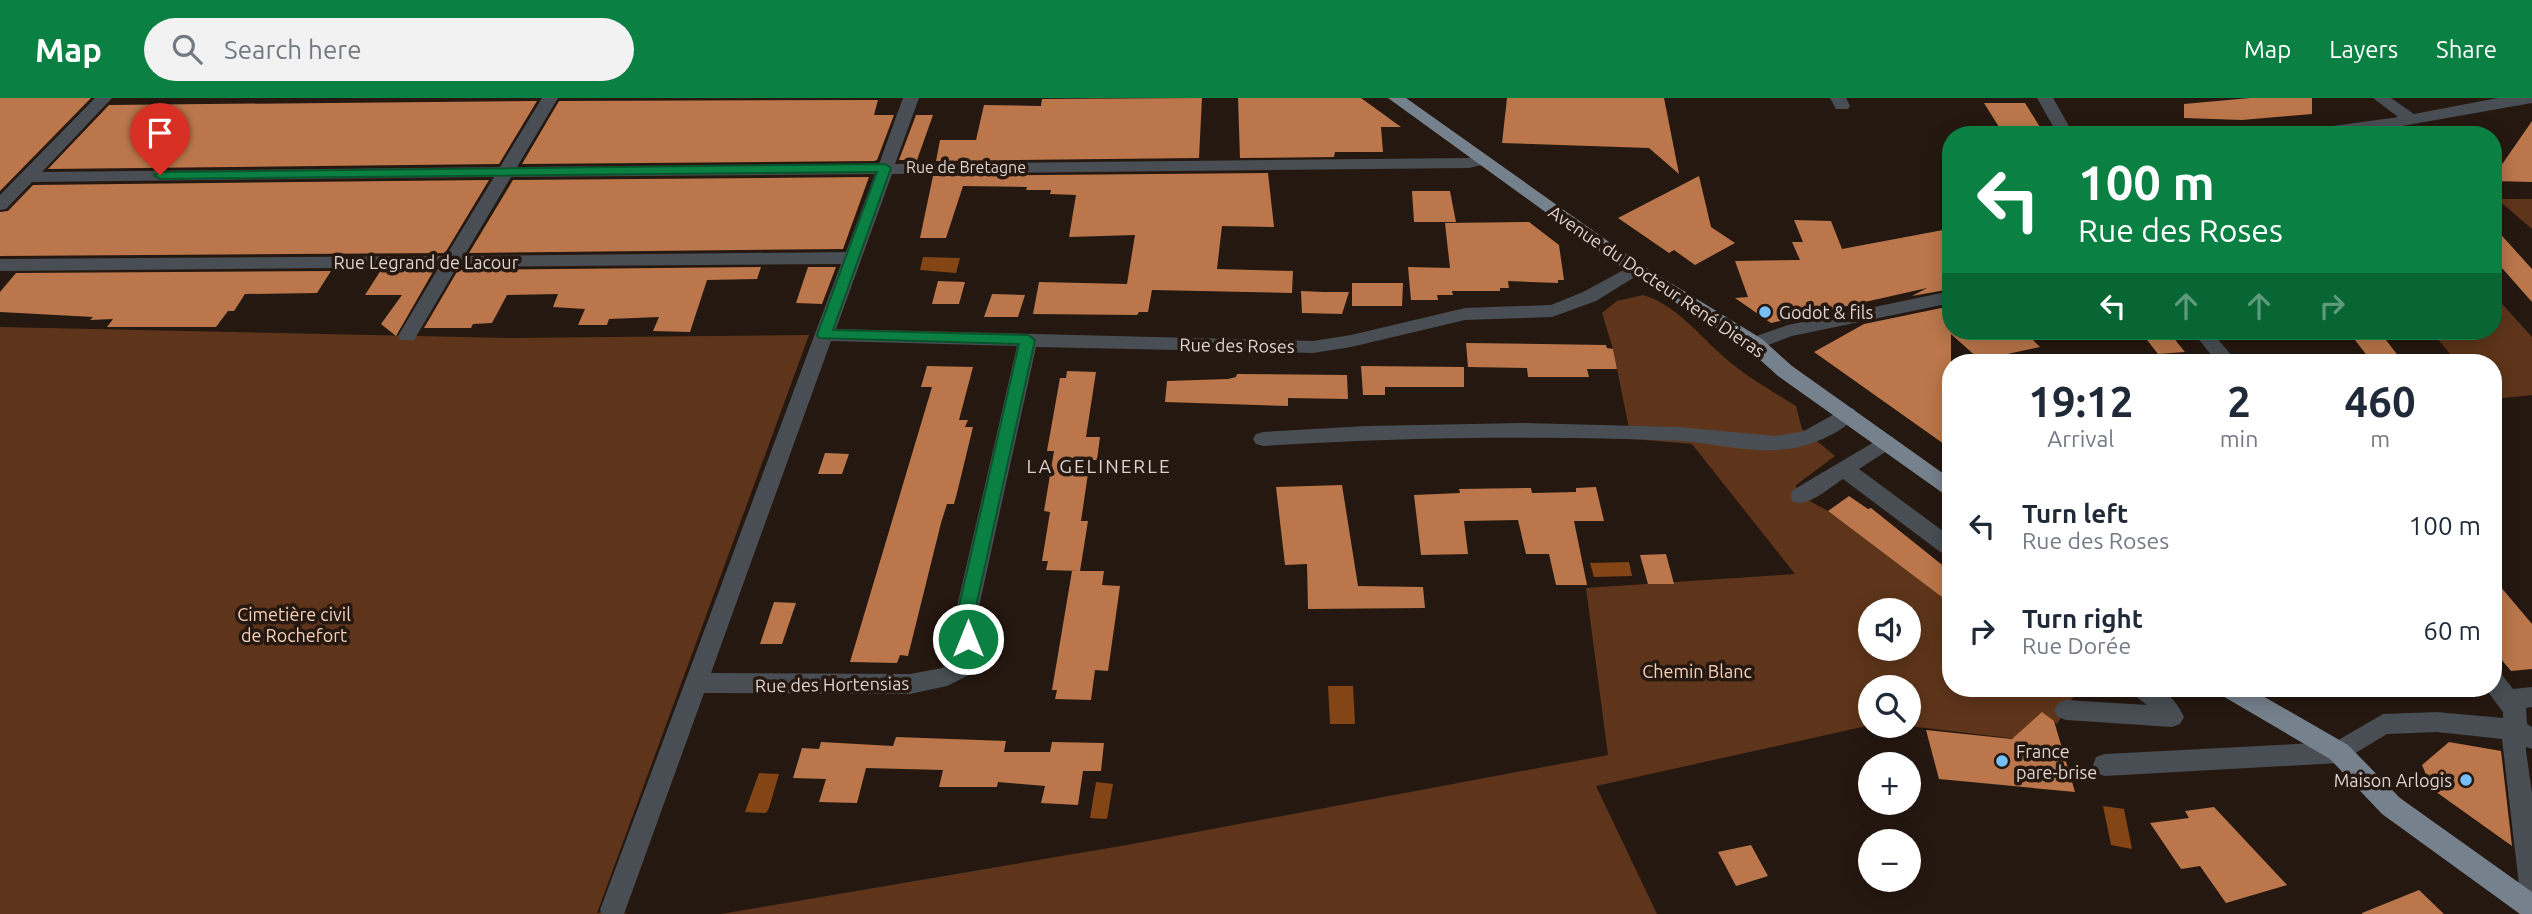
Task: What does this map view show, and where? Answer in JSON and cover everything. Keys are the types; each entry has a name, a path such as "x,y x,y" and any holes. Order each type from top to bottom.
{"main road":[{"name":"Avenue du Docteur René Dieras","path":"1396,98 1637,270 1755,344 1785,370 1942,482"},
{"path":"2244,697 2339,752 2391,806 2532,907"}],"street":[{"path":"0,205 104,98"},
{"path":"407,336 550,98"},
{"path":"613,910 911,98"},
{"path":"2045,98 2061,126"},
{"path":"2381,98 2410,118"},
{"path":"2371,126 2532,98"},
{"name":"Rue de Bretagne","path":"27,177 1469,163 1484,160"},
{"name":"Rue Legrand de Lacour","path":"0,265 852,258"},
{"name":"Rue des Roses","path":"824,335 1313,346 1348,344 1465,314 1495,310 1538,314 1563,308 1637,270"},
{"path":"1755,344 1788,331 1942,299"},
{"name":"Rue des Hortensias","path":"698,683 909,684 942,678 955,673 966,664 970,651 967,611 1028,340"},
{"path":"2209,340 2221,354"},
{"path":"1263,439 1332,433 1426,430 1680,434 1774,443 1805,439 1847,414"},
{"path":"1800,496 1886,442"},
{"path":"1843,468 1942,541"},
{"path":"2502,691 2532,697"},
{"path":"2502,692 2515,709 2524,734"},
{"path":"2066,710 2172,717 2154,697"},
{"path":"2105,765 2339,752 2383,724 2437,722 2524,734"},
{"path":"2524,734 2514,751 2532,885"}],"green space":[{"path":"2502,199 2532,199 2532,229 2502,203"},
{"name":"Chemin Blanc","path":"1643,295 1666,305 1732,364 1796,406 1802,429 1835,456 1796,485 1797,494 1828,511 1942,597 1942,697 2073,697 2057,724 2042,712 2060,744 1921,727 1921,675 1858,675 1858,728 1596,786 1657,914 721,914 1127,845 1608,755 1586,588 1795,574 1692,444 1633,439 1602,313 1617,301"},
{"path":"2502,304 2532,337 2532,395 2502,398 2502,354 2450,354 2439,340 2502,340"},
{"name":"Cimetière civil de Rochefort","path":"0,327 511,338 809,335 597,913 613,910 628,914 0,914"}],"shaded area":[{"path":"923,257 960,258 956,273 920,270"},
{"path":"1629,562 1632,576 1594,577 1590,563"},
{"path":"1328,686 1353,686 1355,724 1330,724"},
{"path":"759,773 779,774 769,808 766,813 745,812"},
{"path":"1096,782 1113,784 1107,819 1090,818"},
{"path":"2103,806 2124,809 2132,849 2111,845"}],"building":[{"path":"0,98 91,98 0,191"},
{"path":"1202,98 1199,158 936,161 940,140 976,140 984,105 1041,106 1042,99"},
{"path":"1238,98 1361,98 1401,127 1381,127 1383,152 1335,152 1334,157 1240,158"},
{"path":"1507,98 1664,98 1679,174 1649,148 1502,143"},
{"path":"2250,98 2312,98 2312,114 2242,120 2184,118 2184,104"},
{"path":"878,100 874,115 894,115 877,160 874,161 522,164 559,101"},
{"path":"537,101 499,164 48,169 109,105"},
{"path":"1984,103 2025,103 2039,126 1998,126"},
{"path":"916,115 933,115 917,160 899,160"},
{"path":"2532,121 2532,182 2502,181 2502,164"},
{"path":"1268,173 1274,227 1222,226 1217,269 1293,271 1292,293 1152,290 1148,312 1139,312 1137,315 1033,314 1039,282 1127,284 1135,235 1069,237 1076,195 1050,194 1051,190 963,186 946,238 920,238 933,176"},
{"path":"1699,176 1711,227 1735,243 1695,265 1674,250 1669,253 1618,218"},
{"path":"869,177 843,249 469,253 513,180"},
{"path":"489,180 445,253 0,256 0,212 8,211 33,185"},
{"path":"1412,191 1450,191 1456,222 1414,222"},
{"path":"1794,220 1831,221 1842,249 1942,230 1942,291 1912,296 1927,288 1771,323 1735,298 1748,297 1735,261 1800,260 1792,242 1803,242"},
{"path":"1529,222 1559,245 1564,280 1558,280 1558,283 1508,281 1509,288 1500,288 1500,291 1452,291 1453,295 1437,295 1438,300 1411,300 1408,267 1450,268 1445,223"},
{"path":"2502,236 2532,269 2532,302 2502,268"},
{"path":"761,267 757,279 707,280 690,332 653,331 659,317 609,319 607,325 578,325 585,309 553,307 558,294 507,295 492,323 473,324 471,328 424,328 458,270"},
{"path":"808,267 836,267 822,304 796,303"},
{"path":"381,270 434,270 396,336 381,324 402,295 365,295"},
{"path":"331,271 317,293 245,294 234,311 228,311 216,327 107,327 113,319 90,320 93,317 0,312 0,292 16,273"},
{"path":"938,281 965,282 959,304 932,304"},
{"path":"1352,283 1403,283 1402,306 1352,306"},
{"path":"1301,291 1349,292 1342,314 1302,313"},
{"path":"992,294 1025,295 1018,317 984,317"},
{"path":"1942,308 1942,340 1951,340 1951,354 1942,354 1942,443 1814,352 1864,324"},
{"path":"1958,340 2033,340 2040,347 2008,354 1973,354"},
{"path":"2147,340 2175,340 2185,352 2158,354"},
{"path":"2355,340 2386,340 2397,354 2366,354"},
{"path":"1466,343 1606,345 1607,348 1613,349 1617,369 1587,369 1589,377 1528,377 1527,368 1468,367"},
{"path":"927,366 973,367 959,420 968,420 965,427 973,427 957,493 954,504 947,504 941,523 908,656 900,655 897,663 850,662 932,387 921,387"},
{"path":"1361,366 1464,367 1464,387 1385,387 1385,395 1363,395"},
{"path":"1067,371 1096,372 1086,437 1100,437 1097,460 1090,460 1081,521 1088,521 1080,571 1046,570 1048,561 1042,561 1050,512 1044,511 1054,451 1047,451 1060,378 1066,378"},
{"path":"1237,374 1347,375 1348,399 1288,398 1288,406 1165,402 1167,381 1228,379 1236,377"},
{"path":"825,453 849,454 842,474 818,474"},
{"path":"1342,485 1358,586 1423,587 1425,608 1308,609 1307,564 1285,565 1276,487"},
{"path":"1596,487 1604,521 1574,521 1587,585 1556,585 1549,554 1526,554 1518,520 1464,521 1468,554 1421,555 1414,495 1460,493 1459,489 1531,488 1532,493 1576,492 1576,488"},
{"path":"1849,496 1868,509 1871,508 1942,565 1942,597 1828,511"},
{"path":"1666,554 1674,584 1648,584 1640,555"},
{"path":"1072,571 1104,571 1102,585 1120,586 1108,671 1095,670 1091,700 1055,699 1057,690 1052,690"},
{"path":"2502,588 2532,624 2532,669 2511,671 2502,660"},
{"path":"774,602 796,603 782,644 760,644"},
{"path":"2042,712 2054,721 2075,792 1939,779 1926,730 2012,739"},
{"path":"896,737 1006,741 1004,752 1050,752 1052,742 1104,743 1101,771 1083,771 1078,805 1041,803 1045,786 998,782 997,787 939,787 943,770 866,768 857,803 819,802 826,779 793,778 802,748 819,749 821,742 893,746"},
{"path":"2449,742 2501,751 2512,846 2432,789 2422,765"},
{"path":"2214,807 2287,885 2226,903 2200,866 2181,869 2150,823 2189,818 2185,811"},
{"path":"1751,845 1768,876 1736,886 1718,852"},
{"path":"2419,890 2444,914 2362,914 2362,913"}],"place":[{"name":"Godot & fils","path":"1765,312"},
{"name":"France pare-brise","path":"2002,761"},
{"name":"Maison Arlogis","path":"2466,780"}],"district":[{"name":"LA GELINERLE","path":"1099,466"}],"route":[{"path":"160,175 885,168 824,335 1028,340 967,611 968,639"}]}
